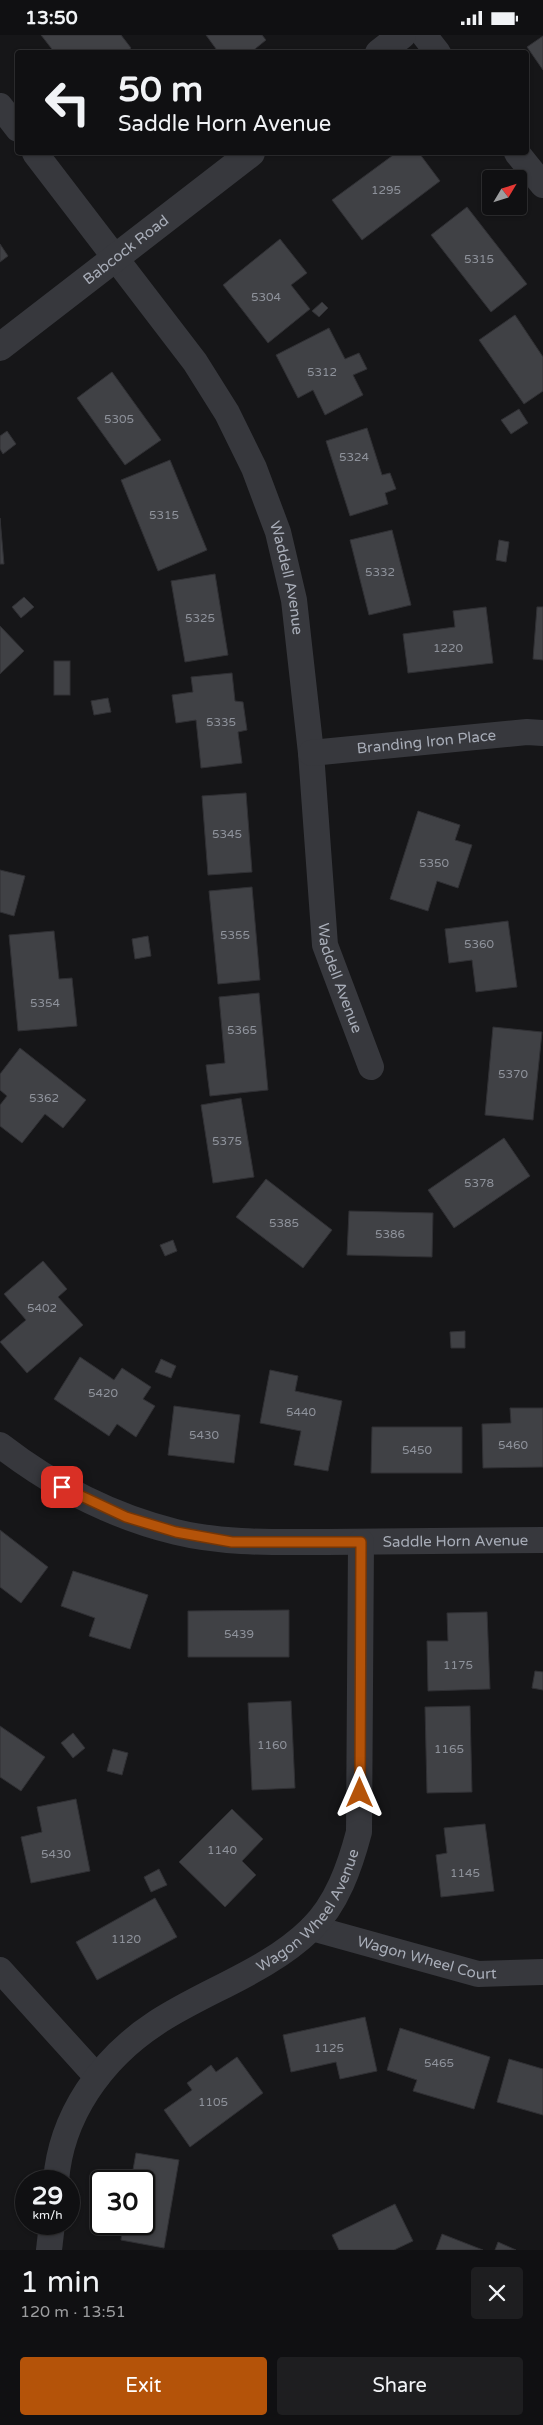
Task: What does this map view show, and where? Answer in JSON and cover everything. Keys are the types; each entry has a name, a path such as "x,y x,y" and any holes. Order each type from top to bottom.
{"street":[{"path":"383,50 402,35"},
{"path":"424,35 436,50"},
{"path":"0,106 15,125"},
{"name":"Waddell Avenue","path":"37,155 195,362 227,413 254,468 278,532 294,600 311,753 325,945 371,1067"},
{"name":"Babcock Road","path":"0,347 248,155"},
{"path":"519,155 543,185"},
{"name":"Branding Iron Place","path":"311,753 527,732 543,733"},
{"name":"Saddle Horn Avenue","path":"0,1445 28,1467 79,1497 126,1517 176,1532 232,1542 543,1540"},
{"name":"Wagon Wheel Avenue","path":"58,2170 64,2137 77,2105 97,2077 128,2044 156,2023 282,1954 312,1928 348,1871 359,1832 361,1542"},
{"name":"Wagon Wheel Court","path":"312,1928 478,1974 543,1972"},
{"path":"0,1970 97,2077"},
{"path":"49,2250 51,2235"}],"building":[{"path":"41,35 121,35 131,48 129,50 53,50"},
{"path":"206,35 262,35 266,40 254,50 217,50"},
{"path":"543,36 543,70 527,47"},
{"path":"393,155 420,155 440,181 362,240 332,200"},
{"path":"467,207 527,284 491,312 431,235"},
{"path":"280,239 307,273 291,285 310,309 268,343 223,285"},
{"path":"0,244 8,256 0,262"},
{"path":"322,302 328,308 319,317 312,311"},
{"path":"515,315 543,357 543,391 524,404 479,340"},
{"path":"329,328 345,359 359,353 367,369 353,375 363,395 325,415 313,390 298,398 276,355"},
{"path":"112,372 161,440 125,465 77,398"},
{"path":"519,409 528,423 511,434 501,420"},
{"path":"367,428 382,475 390,473 396,489 385,493 388,504 350,516 326,441"},
{"path":"7,431 16,444 3,454 0,449 0,436"},
{"path":"170,460 207,550 158,571 121,480"},
{"path":"0,518 4,564 0,564"},
{"path":"392,530 411,605 369,615 350,540"},
{"path":"499,540 509,542 506,562 496,560"},
{"path":"215,574 228,655 185,662 171,581"},
{"path":"24,597 34,607 21,618 12,607"},
{"path":"486,607 493,663 408,673 403,634 455,627 453,611"},
{"path":"537,607 543,607 543,660 533,659"},
{"path":"0,626 24,651 0,674"},
{"path":"54,661 70,661 70,695 54,695"},
{"path":"232,673 235,701 243,702 247,730 238,732 242,763 201,768 196,720 176,723 172,695 193,692 191,677"},
{"path":"108,698 111,712 94,715 91,701"},
{"path":"246,793 252,872 208,875 202,796"},
{"path":"418,811 460,825 455,840 472,845 458,888 437,881 428,911 390,899"},
{"path":"0,870 25,876 14,916 0,912"},
{"path":"252,887 260,980 218,984 209,891"},
{"path":"508,921 517,987 476,992 472,960 449,963 445,929"},
{"path":"54,931 59,979 72,978 77,1026 18,1031 9,935"},
{"path":"148,936 151,956 135,959 132,939"},
{"path":"259,993 268,1090 210,1096 206,1065 225,1063 219,997"},
{"path":"493,1027 542,1032 533,1120 485,1115"},
{"path":"20,1048 86,1100 63,1128 45,1114 22,1143 0,1126 0,1105 7,1096 0,1090 0,1074"},
{"path":"241,1098 254,1177 213,1183 201,1105"},
{"path":"504,1138 530,1176 454,1228 428,1190"},
{"path":"266,1179 332,1230 303,1268 236,1217"},
{"path":"349,1211 433,1213 432,1257 347,1255"},
{"path":"173,1240 177,1251 165,1256 160,1245"},
{"path":"43,1261 67,1289 58,1297 83,1325 27,1373 0,1342 26,1320 4,1294"},
{"path":"465,1331 465,1348 451,1348 450,1332"},
{"path":"80,1357 114,1380 122,1368 151,1387 143,1399 155,1406 136,1437 117,1424 109,1436 54,1399"},
{"path":"161,1359 176,1366 171,1378 155,1372"},
{"path":"270,1370 298,1376 295,1391 342,1401 328,1471 294,1465 301,1431 260,1423"},
{"path":"174,1406 240,1415 234,1463 168,1455"},
{"path":"510,1408 543,1408 543,1467 483,1468 482,1424 511,1423"},
{"path":"372,1427 462,1427 462,1473 371,1473"},
{"path":"0,1530 48,1567 21,1603 0,1587"},
{"path":"73,1571 148,1595 130,1649 89,1636 95,1618 61,1606"},
{"path":"289,1610 289,1657 188,1657 188,1611"},
{"path":"487,1612 490,1689 428,1691 427,1641 448,1641 447,1613"},
{"path":"535,1671 543,1672 543,1690 532,1688"},
{"path":"291,1701 295,1788 252,1790 248,1703"},
{"path":"470,1706 472,1792 427,1793 425,1707"},
{"path":"0,1726 45,1757 21,1791 0,1777"},
{"path":"73,1733 85,1748 73,1758 61,1743"},
{"path":"113,1749 128,1753 122,1775 107,1771"},
{"path":"76,1799 90,1871 31,1883 21,1837 42,1832 37,1807"},
{"path":"232,1809 263,1839 242,1861 256,1875 225,1907 179,1862"},
{"path":"485,1824 494,1891 441,1897 436,1855 447,1853 444,1828"},
{"path":"159,1869 167,1885 151,1892 144,1877"},
{"path":"155,1898 177,1937 97,1980 76,1942"},
{"path":"365,2017 377,2071 340,2079 336,2062 291,2072 283,2035"},
{"path":"400,2028 490,2057 474,2109 413,2091 417,2080 387,2070"},
{"path":"237,2057 263,2093 190,2147 164,2110 192,2090 187,2083 211,2065 216,2072"},
{"path":"509,2059 543,2069 543,2115 497,2102"},
{"path":"136,2153 179,2160 164,2248 121,2240 122,2235 155,2235 155,2170 133,2170"},
{"path":"395,2204 413,2241 394,2250 339,2250 332,2235"},
{"path":"442,2234 483,2250 436,2250"},
{"path":"498,2242 516,2250 495,2250"}],"route":[{"path":"62,1487 79,1497 126,1517 176,1532 232,1542 361,1542 360,1793"}]}
